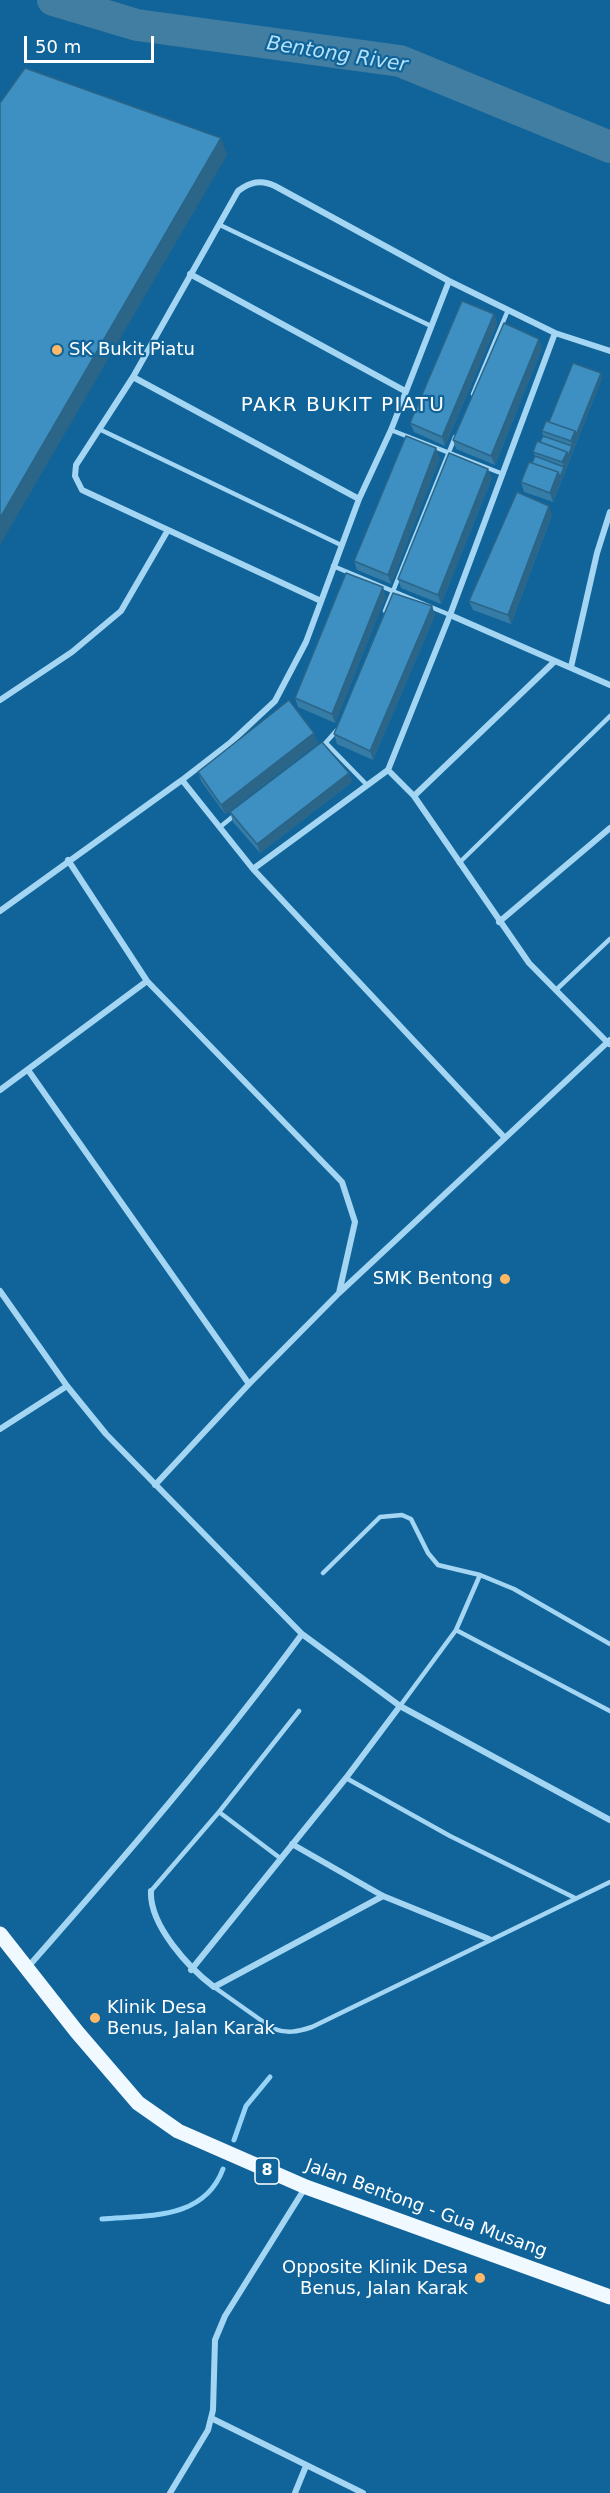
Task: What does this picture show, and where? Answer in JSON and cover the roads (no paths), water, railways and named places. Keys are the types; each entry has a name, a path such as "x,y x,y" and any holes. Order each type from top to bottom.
{"main road":[{"name":"Jalan Bentong - Gua Musang","path":"1,1938 27,1967 84,2041 138,2103 178,2131 306,2187 610,2296"}],"street":[{"path":"321,602 82,489 77,482 76,465 133,377 238,191 248,184 267,182 449,281 555,333 610,351"},
{"path":"190,274 405,391"},
{"path":"0,911 182,780 239,735 275,701 296,665 341,545 391,429 449,281"},
{"path":"253,869 388,770 450,615 555,333"},
{"path":"133,377 359,500"},
{"path":"571,667 597,552 610,512"},
{"path":"0,700 72,652 121,611 168,531"},
{"path":"450,615 610,685"},
{"path":"414,796 555,660"},
{"path":"155,1485 249,1383 339,1293 609,1042 529,963 414,796 388,770"},
{"path":"182,780 253,869 505,1138"},
{"path":"499,922 610,828"},
{"path":"68,860 147,981 342,1182 355,1222 339,1293"},
{"path":"0,1090 147,981"},
{"path":"28,1070 249,1383"},
{"path":"0,1291 67,1386 106,1434 302,1634 400,1706 610,1820"},
{"path":"0,1429 67,1386"},
{"path":"27,1967 166,1809 302,1634"},
{"path":"191,1970 346,1778 400,1706"},
{"path":"292,1844 383,1896 489,1939"},
{"path":"151,1891 150,1900 155,1914 191,1970 214,1987 383,1896"},
{"path":"170,2493 199,2449 211,2418 215,2340 225,2316 306,2187"},
{"path":"211,2418 363,2493"},
{"path":"296,2493 306,2466"}],"lane":[{"path":"220,225 431,326"},
{"path":"471,398 508,310"},
{"path":"99,429 341,545"},
{"path":"391,429 503,474"},
{"path":"381,622 458,430"},
{"path":"333,566 450,615"},
{"path":"459,863 610,716"},
{"path":"318,750 327,743 341,723"},
{"path":"327,743 368,785"},
{"path":"219,827 237,813"},
{"path":"556,989 610,939"},
{"path":"323,1573 380,1517 402,1515 411,1519 428,1553 438,1565 480,1575 514,1589 610,1644"},
{"path":"400,1706 456,1630 480,1575"},
{"path":"456,1630 610,1711"},
{"path":"151,1891 219,1812 299,1711"},
{"path":"346,1778 450,1836 575,1898"},
{"path":"219,1812 280,1858"},
{"path":"214,1987 272,2028 282,2032 295,2032 312,2027 610,1882"}],"waterway":[{"name":"Bentong River","path":"53,0 137,25 400,61 610,147"},
{"path":"234,2140 246,2106 270,2077"},
{"path":"102,2219 156,2215 189,2206 203,2198 214,2186 223,2169"}],"place":[{"name":"SK Bukit Piatu","path":"57,350"},
{"name":"SMK Bentong","path":"505,1279"},
{"name":"Klinik Desa Benus, Jalan Karak","path":"95,2018"},
{"name":"Opposite Klinik Desa Benus, Jalan Karak","path":"480,2278"}],"district":[{"name":"PAKR BUKIT PIATU","path":"343,406"}]}
